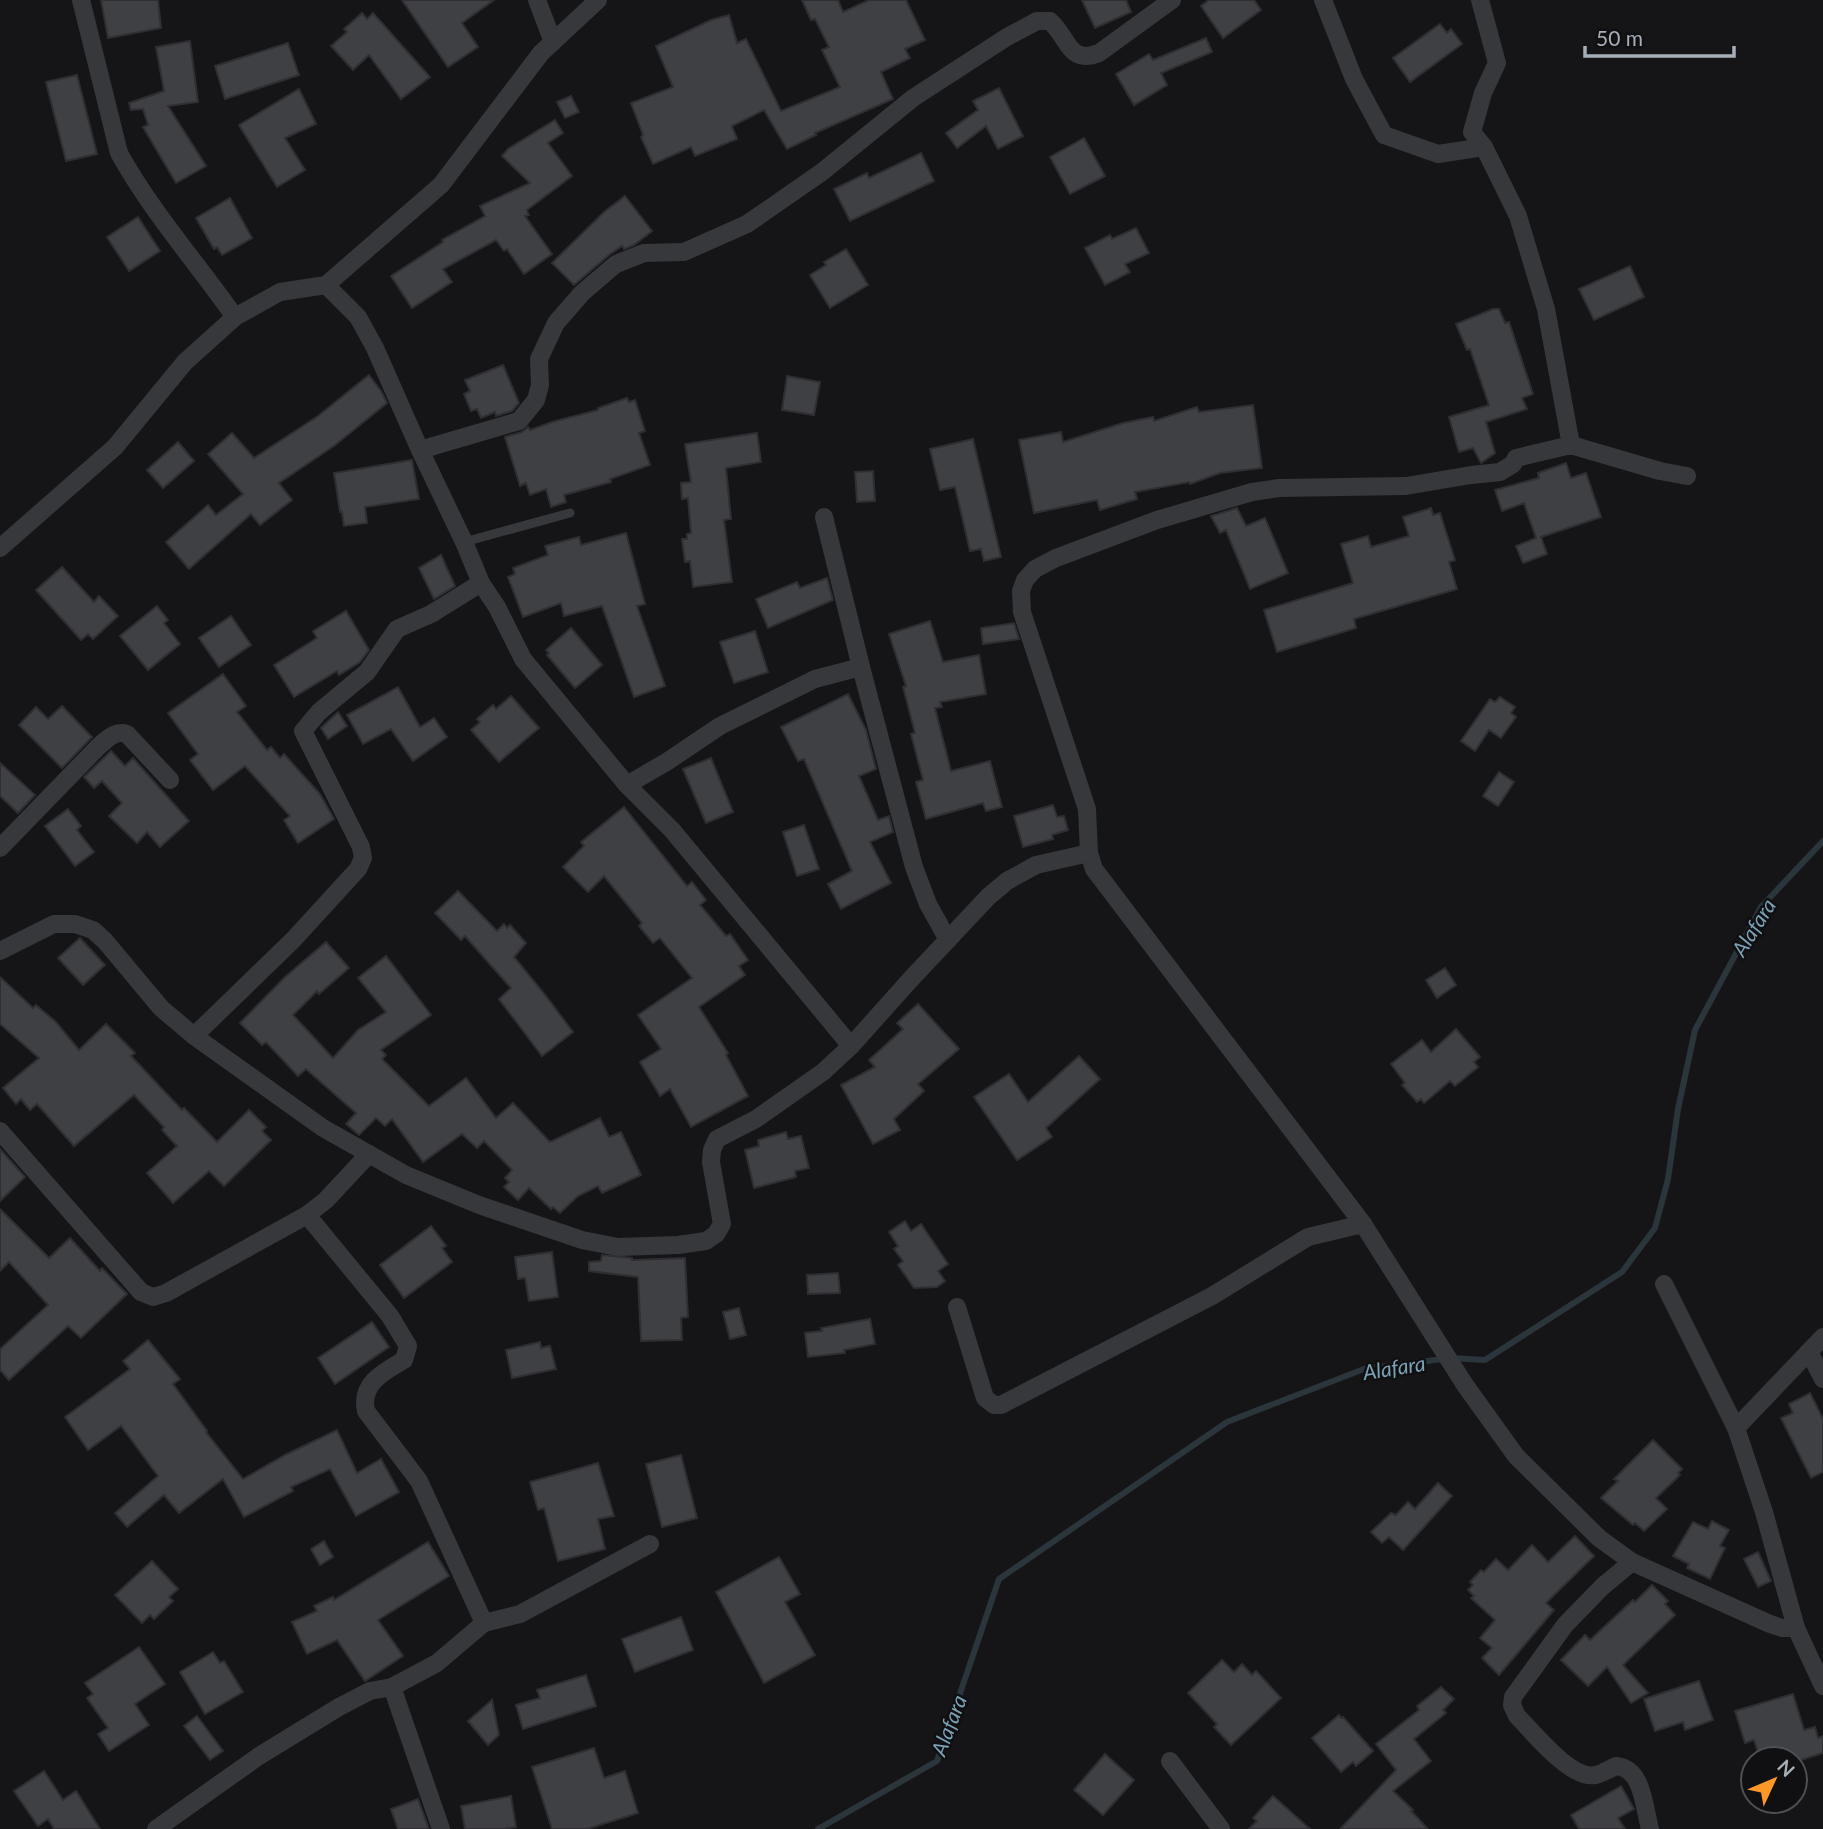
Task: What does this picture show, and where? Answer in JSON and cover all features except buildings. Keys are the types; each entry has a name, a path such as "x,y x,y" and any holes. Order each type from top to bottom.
{"street":[{"path":"81,0 119,153 129,172 235,317"},
{"path":"537,0 553,42"},
{"path":"0,548 115,447 185,362 235,317 280,292 326,285 441,185 541,53 598,0"},
{"path":"420,450 519,421 536,400 540,385 539,359 556,323 582,293 616,264 644,253 684,252 747,224 822,172 913,98 1007,37 1038,21 1050,20 1078,56 1089,57 1099,53 1172,0"},
{"path":"1323,0 1354,79 1384,135 1438,153 1484,147"},
{"path":"1480,0 1497,62 1483,93 1472,132 1484,147 1518,216 1546,309 1572,445"},
{"path":"326,285 358,317 375,348 481,583 497,607 523,660 627,785 672,830 851,1046"},
{"path":"1687,476 1660,471 1572,445 1516,458 1513,464 1500,472 1406,486 1279,488 1252,492 1157,520 1056,558 1035,569 1025,580 1021,591 1021,612 1087,809 1089,853 1094,869 1363,1224 1465,1385 1517,1456 1599,1538 1632,1562 1770,1624 1782,1628 1796,1628"},
{"path":"824,517 914,867 928,904 948,940"},
{"path":"194,1036 293,940 358,869 363,858 361,847 303,731 319,712 367,671 397,629 431,614 481,583"},
{"path":"627,785 720,726 815,679 861,667"},
{"path":"0,848 104,742 117,733 127,734 170,780"},
{"path":"0,951 54,925 75,924 93,930 161,1008 194,1036 323,1128 406,1175 479,1205 582,1240 618,1247 678,1245 706,1241 716,1234 722,1224 710,1162 717,1139 767,1111 823,1072 851,1046 988,897 1007,881 1036,864 1089,853"},
{"path":"0,1131 141,1292 153,1297 166,1293 307,1215 326,1200 369,1154"},
{"path":"307,1215 390,1316 408,1346 404,1360 368,1387 364,1401 366,1411 419,1481 484,1623"},
{"path":"957,1307 985,1398 994,1405 1001,1405 1212,1296 1308,1237 1363,1224"},
{"path":"1664,1284 1736,1428 1764,1512 1796,1628 1823,1686"},
{"path":"1736,1428 1823,1337"},
{"path":"1809,1352 1823,1379"},
{"path":"156,1829 259,1756 316,1721 370,1690 392,1687 437,1663 484,1623 520,1614 650,1544"},
{"path":"1632,1562 1603,1586 1565,1625 1513,1697 1512,1705 1517,1716 1569,1767 1583,1774 1595,1775 1616,1766 1629,1771 1637,1779 1650,1829"},
{"path":"392,1687 441,1829"},
{"path":"1170,1761 1222,1829"}],"lane":[{"path":"464,542 570,513"}],"waterway":[{"name":"Alafara","path":"818,1829 937,1761 999,1579 1227,1422 1364,1369 1451,1358 1485,1360 1622,1272 1655,1228 1668,1179 1678,1109 1695,1030 1761,907 1823,841"}]}
